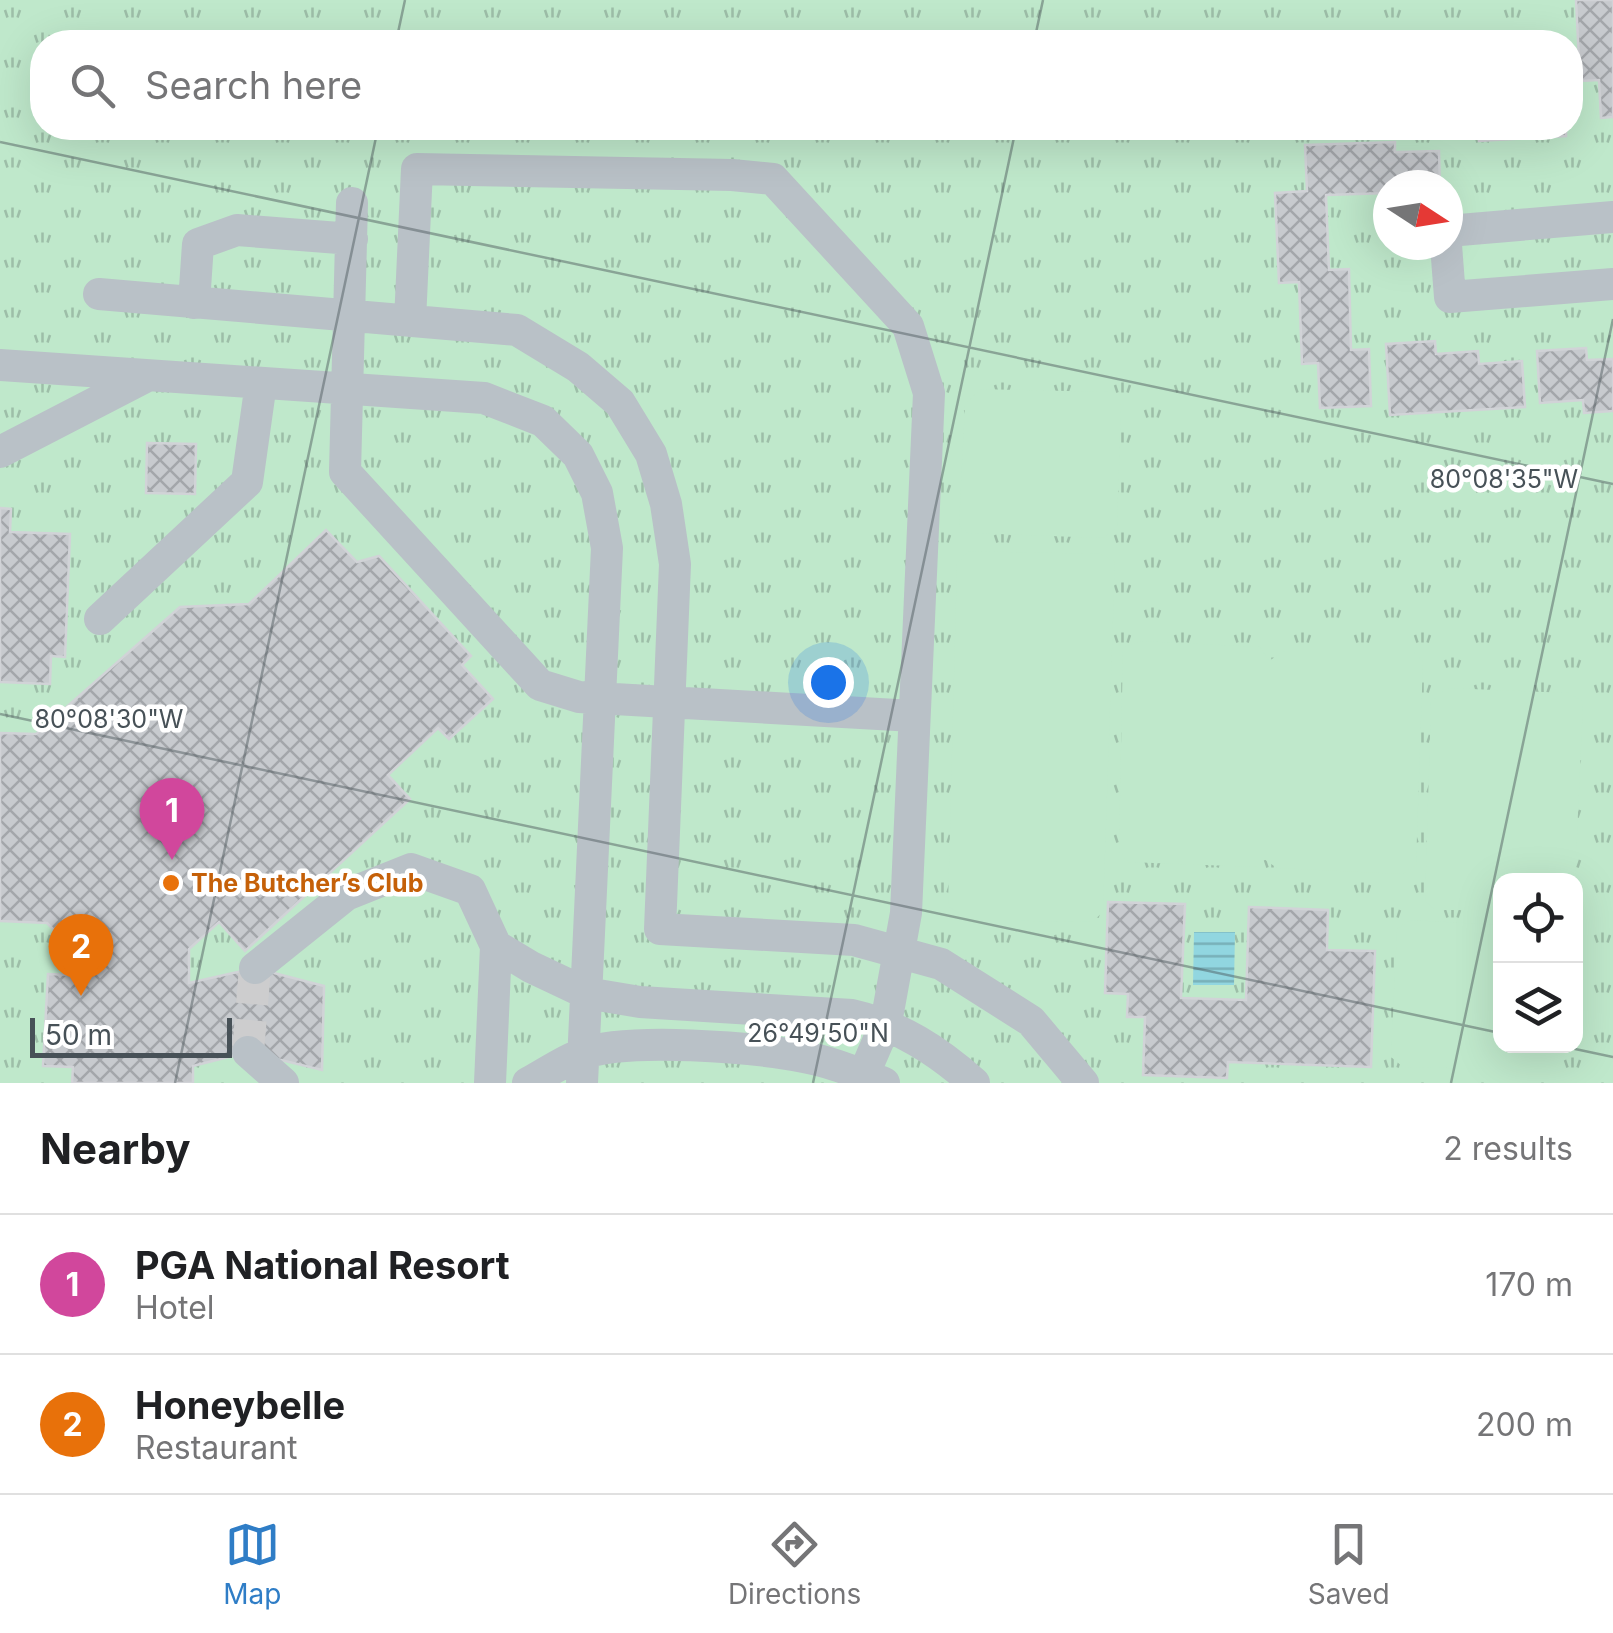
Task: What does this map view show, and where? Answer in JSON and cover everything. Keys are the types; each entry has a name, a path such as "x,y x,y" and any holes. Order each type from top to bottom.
{"street":[{"path":"410,321 417,169 773,179 908,326 929,393 906,913 886,1023 869,1080 804,1056 637,1046 583,1068 528,1083"},
{"path":"352,203 344,472 540,686 579,697 914,716"},
{"path":"1463,230 1613,217"},
{"path":"194,302 198,244 236,230 352,239"},
{"path":"1447,260 1450,297 1613,284"},
{"path":"99,294 516,330 578,367 620,404 651,454 666,504 675,564 660,929 854,940 941,964 1032,1021 1083,1083"},
{"path":"0,366 484,398 543,421 578,455 597,493 607,548 583,1068"},
{"path":"0,452 148,376"},
{"path":"100,619 247,482 262,383"},
{"path":"255,968 346,895 411,869 470,890 496,946 490,1083"},
{"path":"496,946 531,968 586,993 640,1002 834,1013 886,1023 946,1058 974,1083"},
{"path":"248,1052 283,1083"}],"green space":[{"path":"0,0 1613,0 1613,1083 0,1083"},
{"path":"980,389 1109,392 1121,404 1117,527 1104,538 968,533 959,526 965,405"},
{"path":"968,551 1101,554 1115,562 1103,912 1092,922 969,920 948,906 957,564"},
{"path":"1141,641 1260,647 1269,661 1286,650 1411,650 1423,661 1416,865 1403,874 1277,868 1264,859 1257,867 1128,862 1119,851 1123,647"},
{"path":"1447,688 1569,693 1583,702 1575,873 1493,873 1493,910 1435,910 1425,901 1431,702"},
{"path":"1410,920 1493,925 1493,1053 1542,1053 1541,1067 1403,1067 1391,1057 1397,929"}],"water":[{"path":"1194,932 1235,932 1234,985 1193,985"}],"building":[{"path":"1576,0 1613,0 1613,117 1601,118 1599,80 1583,81 1583,30 1577,30"},
{"path":"1395,142 1395,152 1439,151 1440,170 1373,170 1373,193 1326,195 1329,270 1349,269 1351,350 1369,349 1371,406 1320,408 1318,363 1302,364 1299,282 1279,283 1275,193 1307,191 1305,145"},
{"path":"1435,341 1436,354 1478,351 1479,364 1522,361 1525,407 1390,415 1386,344"},
{"path":"1586,348 1587,360 1613,359 1613,411 1584,413 1583,400 1540,403 1537,351"},
{"path":"147,443 196,444 195,494 146,493"},
{"path":"0,508 11,509 10,532 70,534 65,657 51,656 50,684 0,682"},
{"path":"326,530 357,562 379,556 471,656 462,665 493,699 449,739 438,728 388,775 410,799 245,951 219,922 189,949 189,983 255,968 324,986 322,1070 248,1052 193,1066 193,1083 72,1083 73,1067 43,1066 48,974 76,975 77,953 47,923 0,921 0,733 36,734 180,607 249,604"},
{"path":"1108,902 1185,904 1181,998 1246,1000 1249,907 1328,910 1327,950 1375,951 1371,1067 1228,1062 1227,1078 1143,1075 1145,1017 1127,1017 1128,994 1105,993"}],"tunnel":[{"path":"248,1052 255,968"}],"place":[{"name":"PGA National Resort","path":"172,860"},
{"name":"The Butcher’s Club","path":"171,883"},
{"name":"Honeybelle","path":"81,996"}]}
